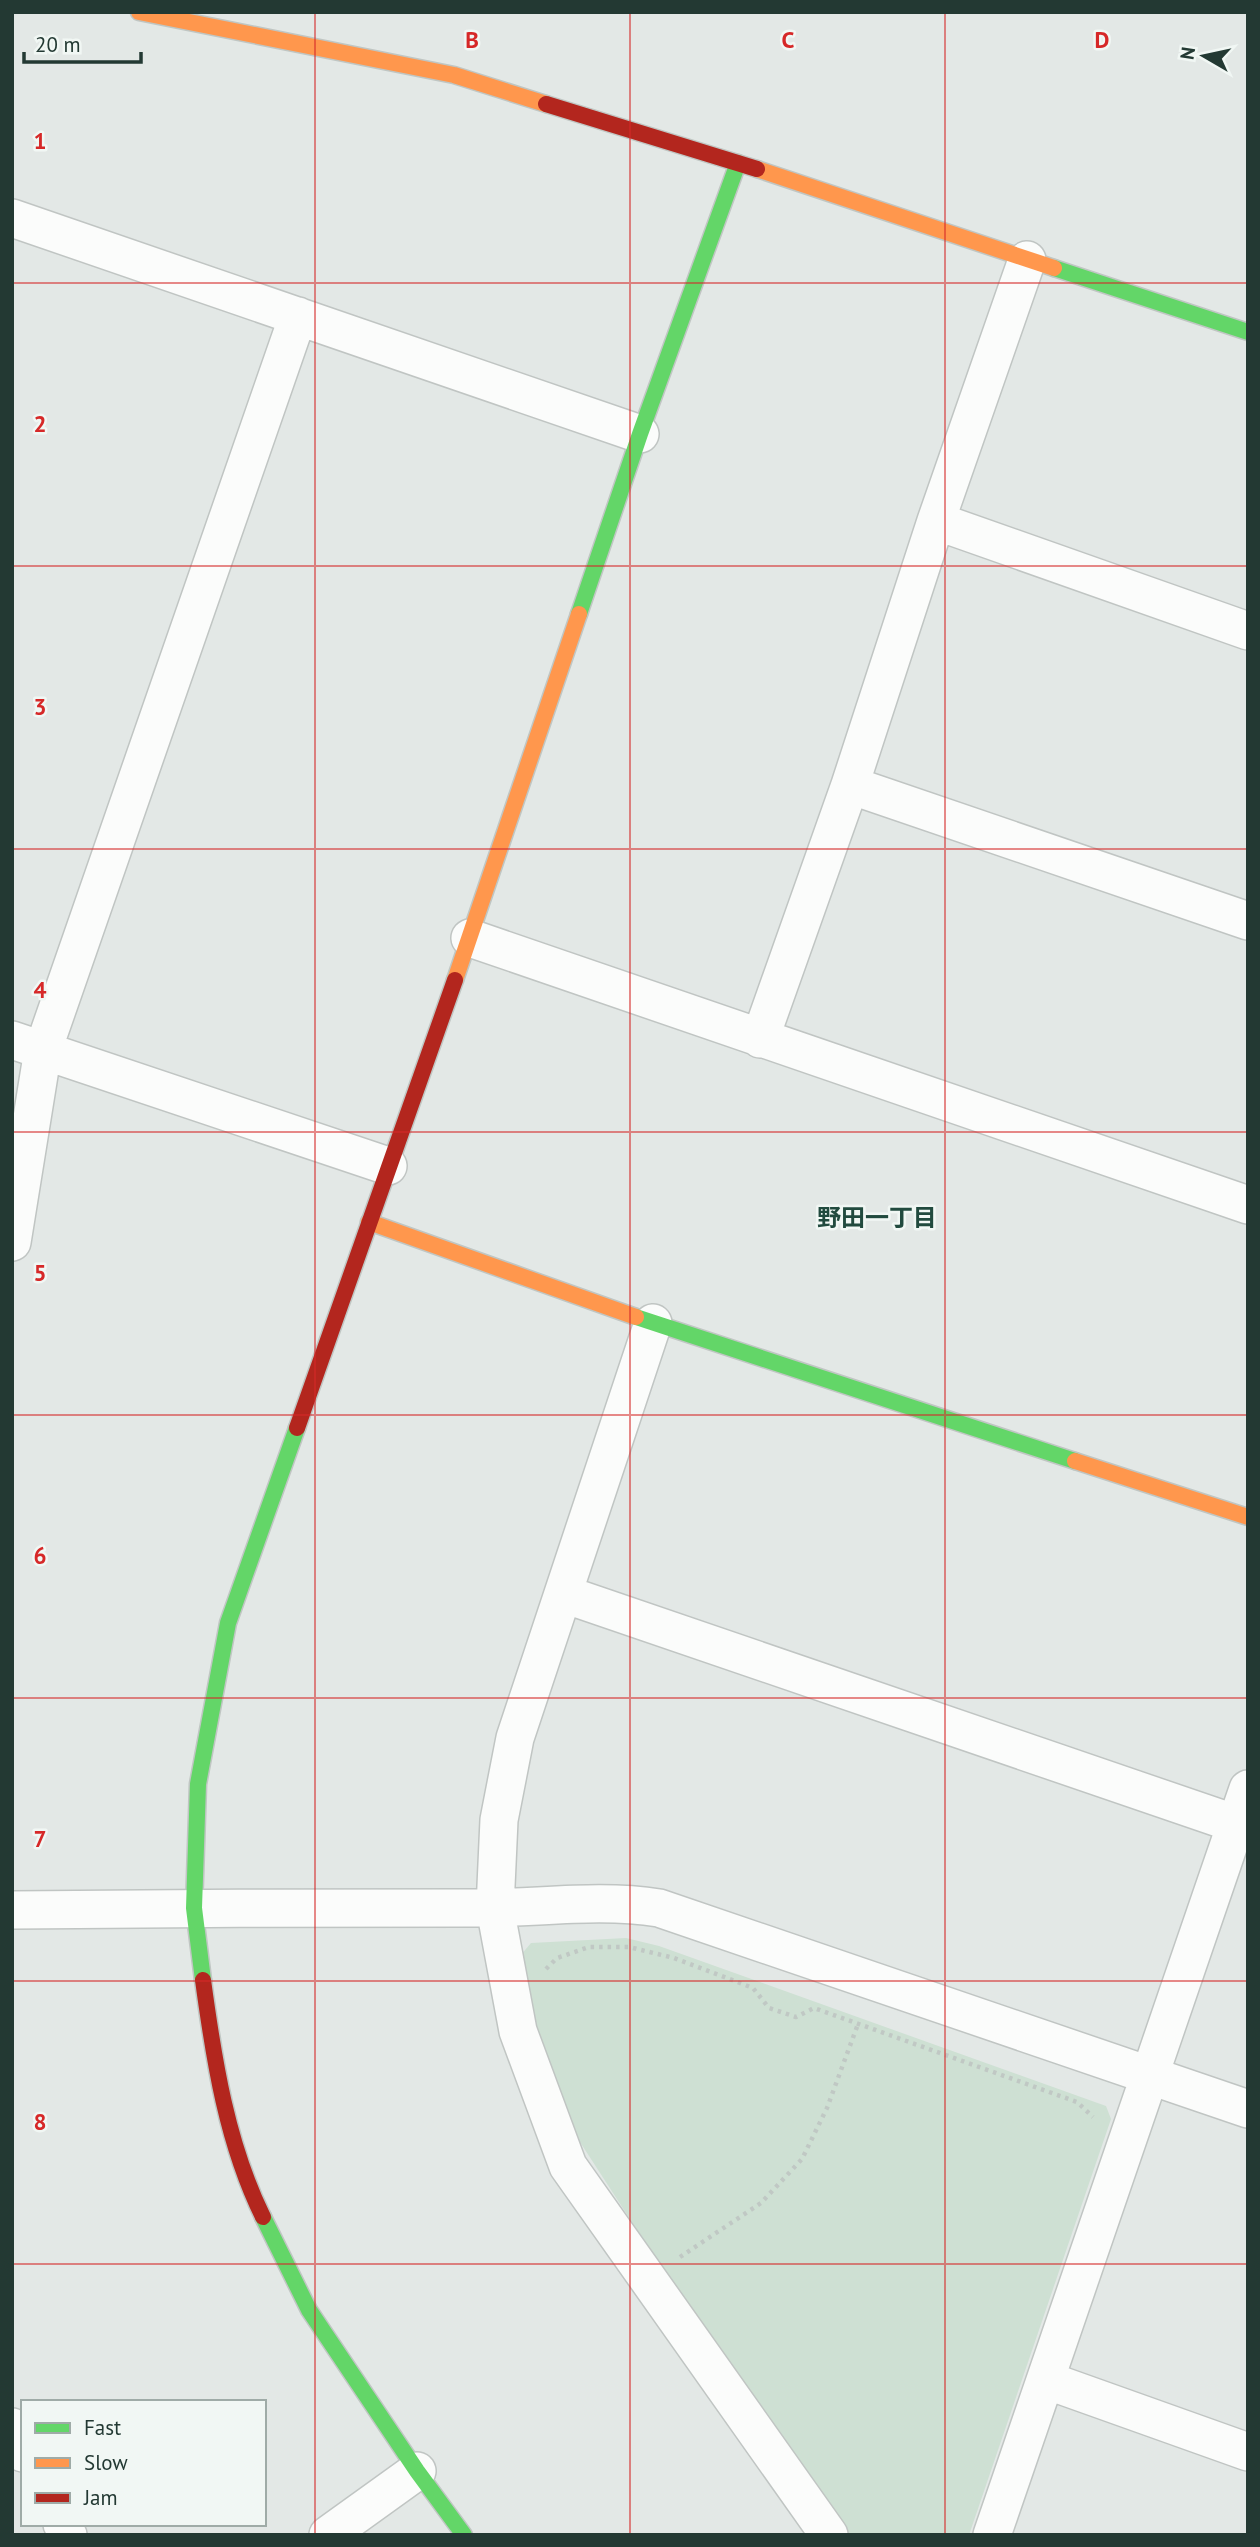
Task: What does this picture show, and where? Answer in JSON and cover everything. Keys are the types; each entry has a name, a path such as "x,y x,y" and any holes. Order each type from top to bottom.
{"street":[{"path":"146,13 454,75 738,163 1248,332"},
{"path":"464,2535 309,2310 247,2185 214,2064 194,1908 198,1784 228,1623 470,938 640,434 738,163"},
{"path":"12,218 640,434"},
{"path":"760,1039 850,785 936,522 1027,260"},
{"path":"12,1242 27,1045 298,316"},
{"path":"936,522 1248,631"},
{"path":"850,785 1248,921"},
{"path":"470,938 1248,1205"},
{"path":"27,1045 388,1166"},
{"path":"369,1222 653,1323 1248,1517"},
{"path":"653,1323 515,1738 499,1821 495,1908 518,2031 569,2166 829,2535"},
{"path":"564,1594 1242,1826"},
{"path":"992,2535 1150,2075 1242,1826 1248,1789"},
{"path":"12,1910 495,1908 632,1903 659,1908 1248,2109"},
{"path":"1046,2380 1248,2452"},
{"path":"12,2427 21,2448"},
{"path":"328,2535 417,2470"}],"path":[{"path":"542,1973 557,1958 589,1947 629,1947 674,1958 753,1988 769,2008 796,2017 814,2008 1077,2102 1092,2114 1098,2126"},
{"path":"678,2258 761,2203 802,2159 827,2108 858,2024"},
{"path":"673,2251 684,2266"}],"green space":[{"path":"626,1938 659,1946 1106,2106 1111,2119 969,2535 850,2535 661,2267 567,2122 527,1998 520,1956 531,1943"}],"traffic: fast":[{"path":"579,614 640,434 738,163"},
{"path":"1054,268 1248,332"},
{"path":"636,1317 1075,1461"},
{"path":"203,1980 194,1908 198,1784 228,1623 297,1428"},
{"path":"263,2217 309,2310 417,2471 464,2535"}],"traffic: slow":[{"path":"139,12 454,75 546,104"},
{"path":"757,169 1054,268"},
{"path":"455,980 579,614"},
{"path":"369,1222 636,1317"},
{"path":"1075,1461 1248,1517"}],"traffic: jam":[{"path":"546,104 757,169"},
{"path":"297,1428 455,980"},
{"path":"203,1980 217,2071 231,2131 263,2217"}],"district":[{"name":"野田一丁目","path":"877,1217"}]}
